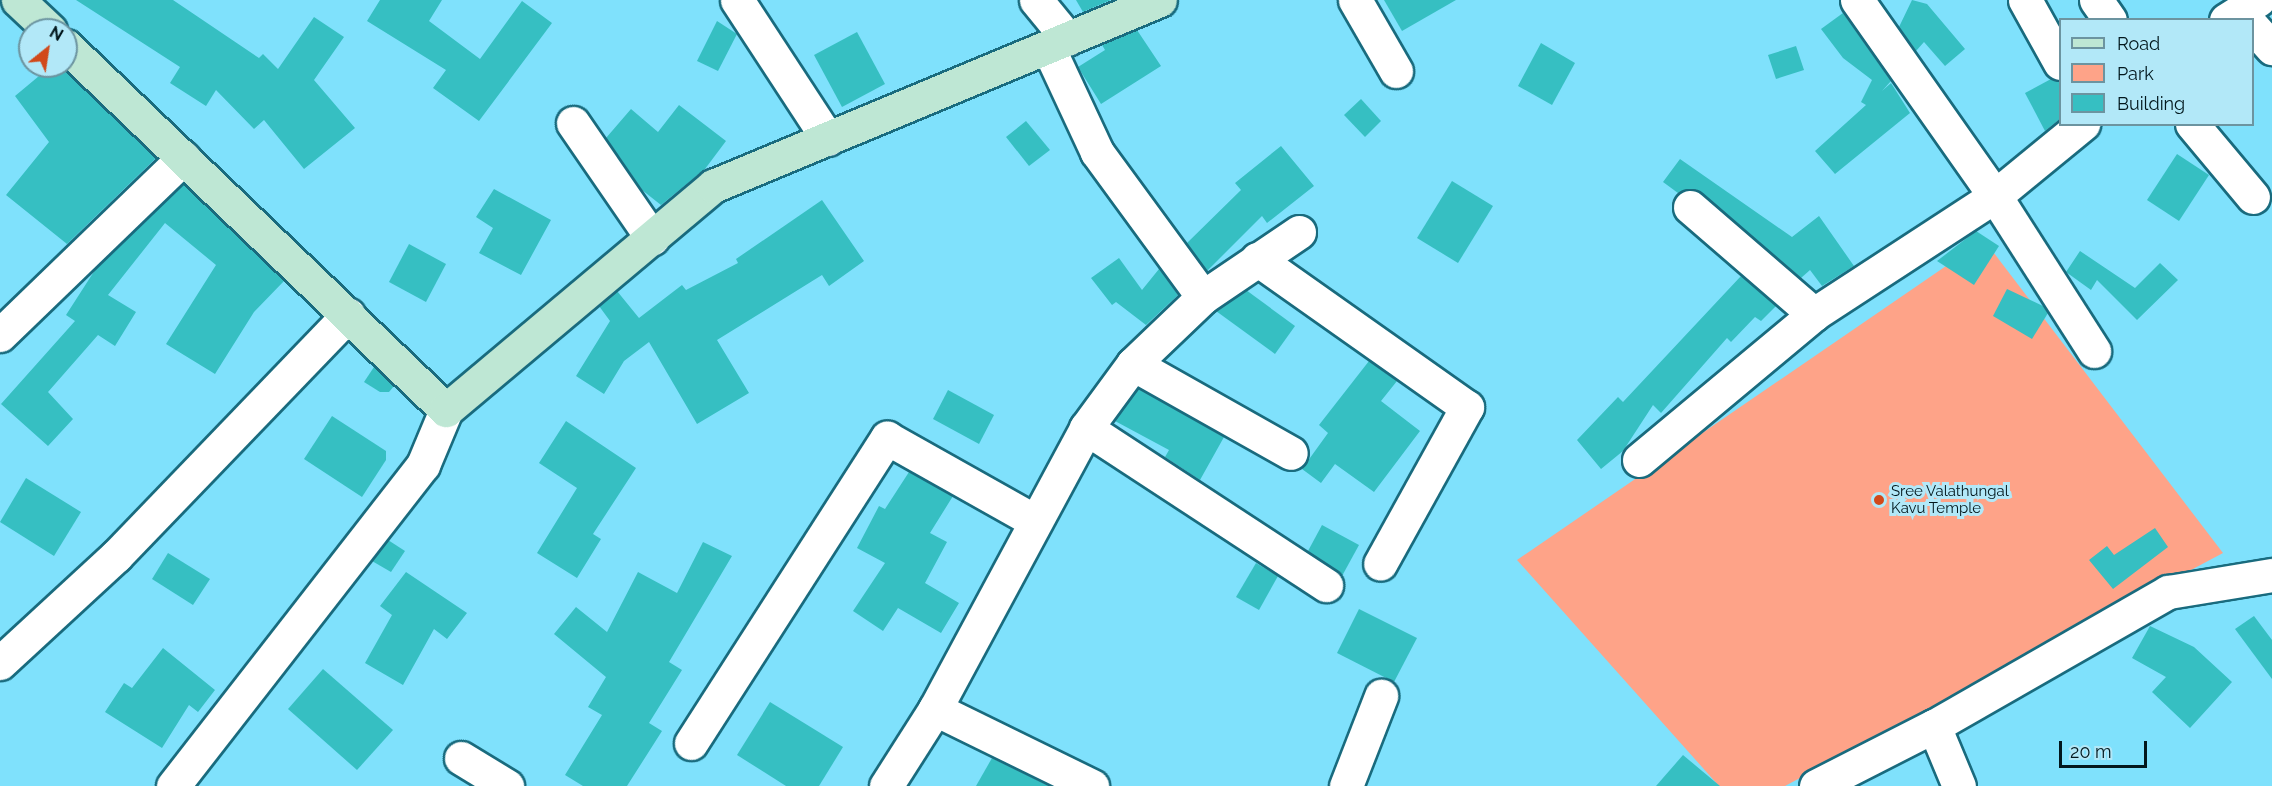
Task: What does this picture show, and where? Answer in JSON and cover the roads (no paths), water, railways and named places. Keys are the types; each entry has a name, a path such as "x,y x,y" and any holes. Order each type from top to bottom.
{"street":[{"path":"18,0 37,18"},
{"path":"736,0 828,139"},
{"path":"1036,0 1058,43 1097,152 1203,297"},
{"path":"173,786 423,465 446,410 713,186 1160,0"},
{"path":"1355,0 1396,71"},
{"path":"1857,0 1995,196 2094,351"},
{"path":"2025,0 2059,60"},
{"path":"2096,0 2109,18"},
{"path":"2254,27 2272,48"},
{"path":"78,57 446,410"},
{"path":"573,123 652,238"},
{"path":"1639,460 1814,314 1995,196 2081,126"},
{"path":"2194,126 2253,197"},
{"path":"5,318 183,158"},
{"path":"1690,207 1814,314"},
{"path":"886,786 934,709 1086,428 1133,364 1203,297 1299,232"},
{"path":"1257,260 1467,407 1380,564"},
{"path":"0,663 116,556 348,315"},
{"path":"1133,364 1291,453"},
{"path":"1086,428 1326,585"},
{"path":"691,743 887,438 1035,521"},
{"path":"1816,786 1934,726 2168,592 2272,575"},
{"path":"1346,786 1381,696"},
{"path":"934,709 1092,786"},
{"path":"1934,726 1959,786"},
{"path":"461,758 507,786"}],"place":[{"name":"Sree Valathungal Kavu Temple","path":"1879,500"}]}
